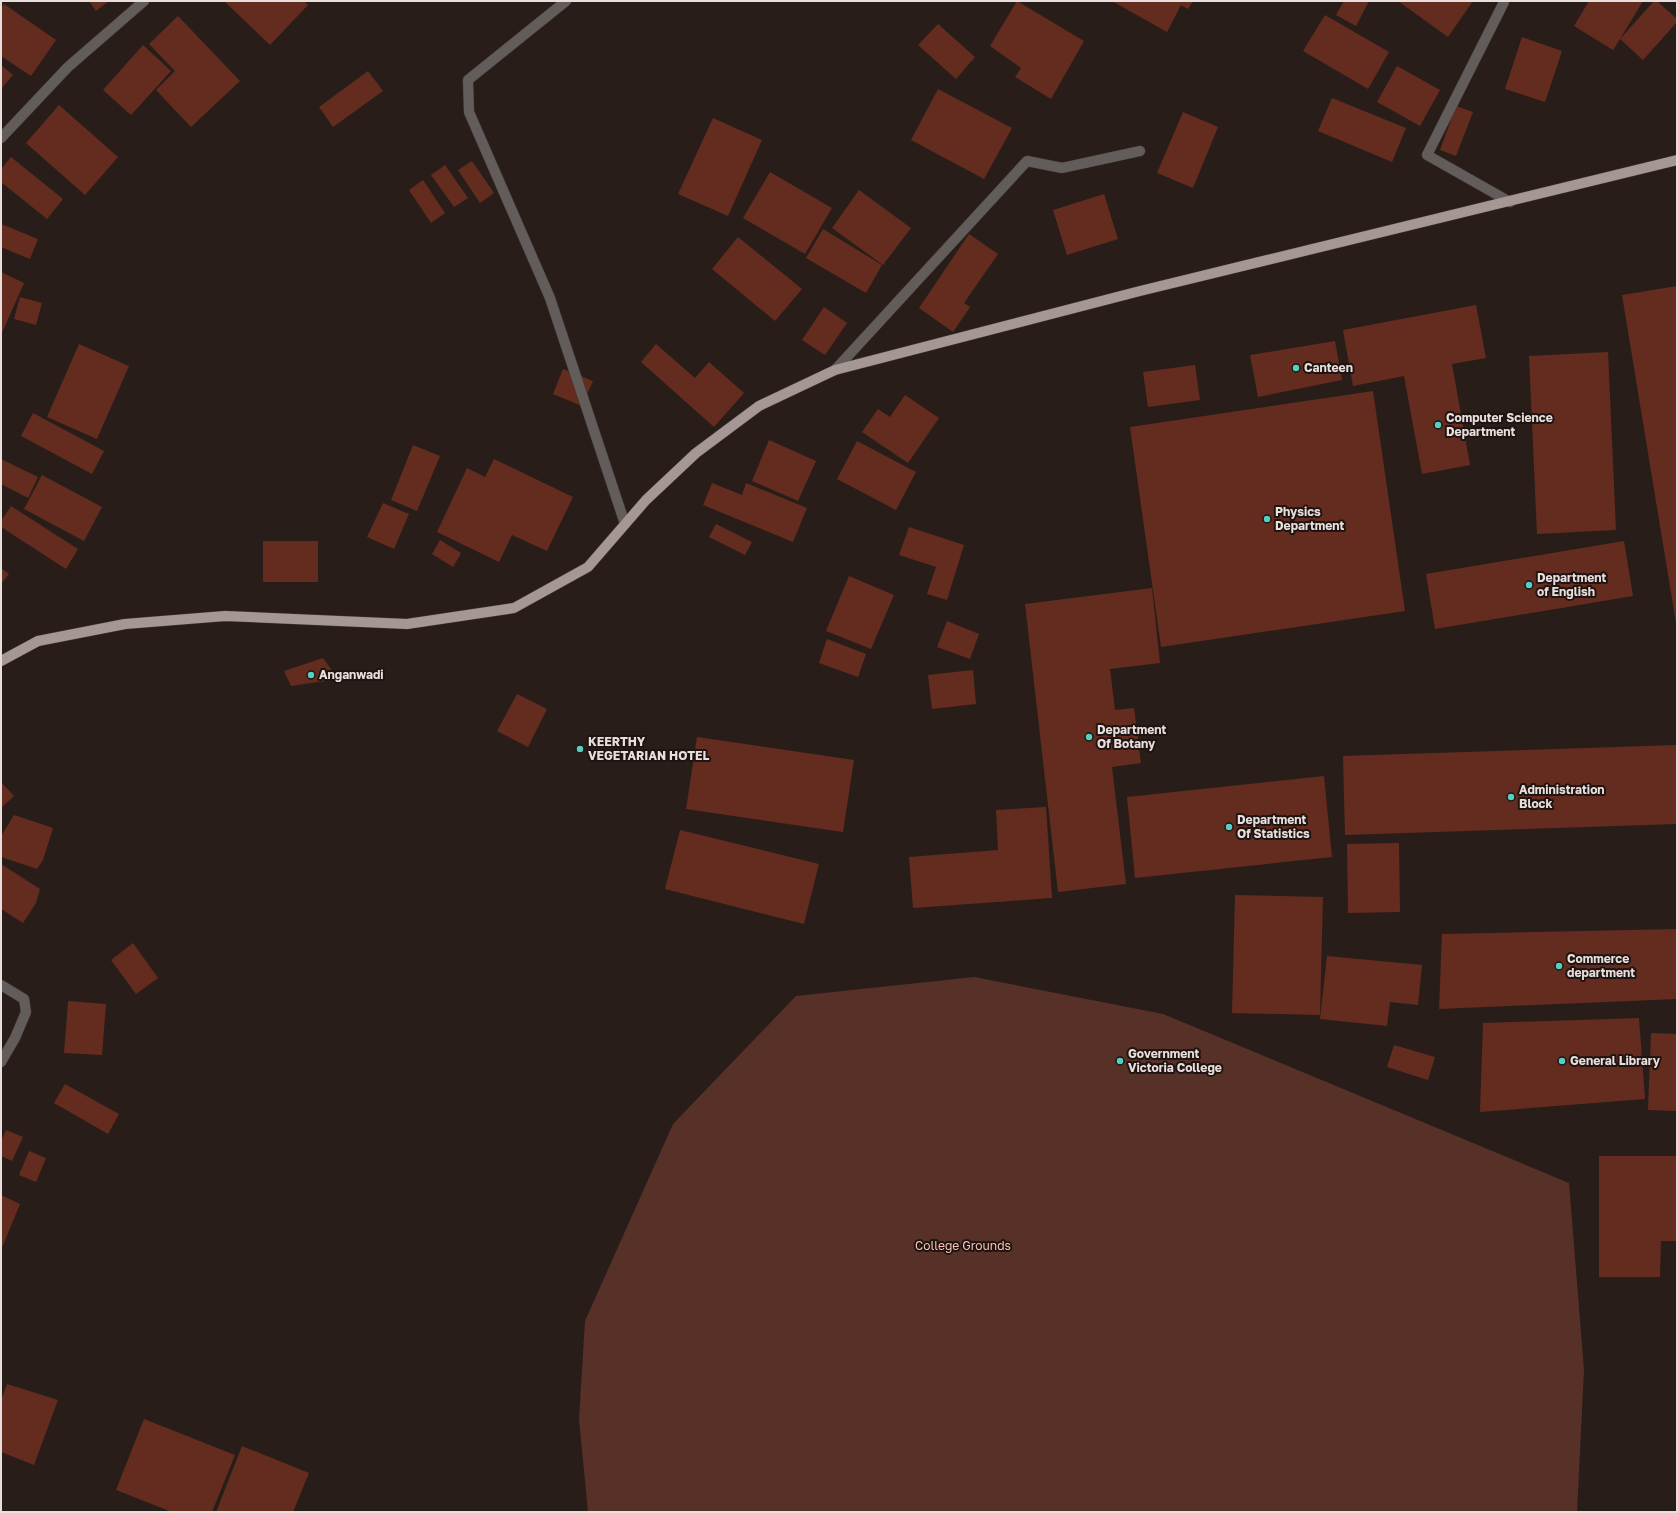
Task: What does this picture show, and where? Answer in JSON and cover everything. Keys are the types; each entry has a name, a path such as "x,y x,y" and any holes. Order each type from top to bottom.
{"main road":[{"path":"1,661 38,641 125,624 225,616 407,624 514,608 588,567 646,500 696,453 759,406 835,370 1140,291 1510,202 1677,160"}],"street":[{"path":"1,138 68,67 144,1"},
{"path":"566,1 468,80 469,112 550,298 625,524"},
{"path":"1504,2 1427,156 1510,202"},
{"path":"835,370 1027,161 1062,168 1140,151"},
{"path":"1,985 24,999 26,1012 15,1038 1,1062"}],"green space":[{"name":"College Grounds","path":"974,977 1163,1014 1569,1183 1584,1370 1577,1512 588,1512 579,1419 585,1321 673,1124 796,996"}],"building":[{"path":"89,1 109,1 96,11"},
{"path":"224,1 304,1 308,5 270,45"},
{"path":"1017,1 1084,41 1051,99 1015,77 1021,68 990,46"},
{"path":"1112,1 1193,1 1188,9 1181,5 1167,32"},
{"path":"1344,1 1369,1 1356,26 1336,15"},
{"path":"1398,1 1473,1 1448,37"},
{"path":"1589,1 1643,1 1613,50 1574,26"},
{"path":"1654,1 1657,1 1677,19 1677,22 1643,60 1620,39"},
{"path":"4,4 56,40 31,76 1,56 1,8"},
{"path":"1325,15 1389,52 1368,89 1303,51"},
{"path":"178,16 240,81 191,127 156,90 175,71 149,44"},
{"path":"938,24 975,57 956,79 918,45"},
{"path":"1522,37 1562,51 1545,102 1505,89"},
{"path":"143,45 171,71 131,115 103,90"},
{"path":"1,65 13,75 1,89"},
{"path":"1397,66 1440,90 1420,126 1377,102"},
{"path":"368,71 383,91 333,127 319,107"},
{"path":"938,89 1012,128 984,179 911,140"},
{"path":"1332,98 1406,128 1392,162 1318,131"},
{"path":"59,105 118,157 85,195 26,143"},
{"path":"1456,106 1473,112 1456,156 1440,150"},
{"path":"1183,112 1218,127 1193,188 1157,173"},
{"path":"713,118 762,140 728,216 678,194"},
{"path":"11,157 63,199 47,219 1,182 1,169"},
{"path":"472,161 494,193 480,203 458,170"},
{"path":"445,165 468,198 454,207 431,175"},
{"path":"770,172 832,208 805,254 743,218"},
{"path":"423,180 445,213 431,223 409,190"},
{"path":"859,190 911,228 883,265 832,228"},
{"path":"1104,194 1118,239 1067,255 1053,210"},
{"path":"1,224 38,239 30,259 1,247"},
{"path":"823,229 882,265 866,293 806,258"},
{"path":"969,234 998,254 964,303 970,307 953,332 919,308"},
{"path":"738,237 802,289 775,321 712,269"},
{"path":"1,272 24,283 1,335"},
{"path":"1677,286 1677,623 1676,623 1622,295"},
{"path":"20,297 42,303 36,325 14,319"},
{"name":"Computer Science Department","path":"1476,305 1486,358 1452,364 1470,465 1422,474 1404,376 1353,386 1343,330"},
{"path":"824,307 847,323 825,355 802,340"},
{"name":"Canteen","path":"1335,341 1342,380 1258,397 1250,355"},
{"path":"79,344 129,366 97,439 47,417"},
{"path":"656,344 695,378 709,362 744,393 714,427 641,362"},
{"path":"1608,352 1616,530 1537,534 1529,356"},
{"path":"1195,365 1200,400 1148,407 1143,372"},
{"path":"563,369 593,381 582,406 553,394"},
{"name":"Physics Department","path":"1373,391 1405,611 1161,647 1130,427"},
{"path":"905,395 939,418 908,463 862,432 878,409 890,417"},
{"path":"33,413 104,451 92,474 21,436"},
{"path":"769,440 816,461 798,501 752,481"},
{"path":"857,441 916,472 896,510 837,479"},
{"path":"413,445 440,456 417,511 391,500"},
{"path":"1,459 38,477 28,498 1,484"},
{"path":"494,459 573,497 547,551 512,535 499,562 437,532 467,468 485,477"},
{"path":"42,475 102,507 84,541 24,509"},
{"path":"712,483 742,495 746,483 807,508 793,542 703,505"},
{"path":"383,503 409,514 394,549 367,537"},
{"path":"11,506 78,549 66,569 1,527 1,521"},
{"path":"716,524 752,542 745,555 709,537"},
{"path":"909,527 964,545 947,600 927,594 936,567 899,555"},
{"path":"440,540 461,553 453,567 432,554"},
{"path":"263,541 318,541 318,582 263,582"},
{"name":"Department of English","path":"1624,541 1633,596 1435,629 1426,574"},
{"path":"1,568 9,574 1,584"},
{"path":"849,576 894,595 871,649 826,631"},
{"name":"Department Of Botany","path":"1152,588 1160,663 1110,669 1115,710 1134,708 1141,763 1112,767 1126,884 1058,892 1025,604"},
{"path":"947,621 979,634 970,659 937,647"},
{"path":"827,639 866,654 858,677 819,663"},
{"name":"Anganwadi","path":"323,658 338,679 291,686 284,671"},
{"path":"973,670 976,704 932,709 928,675"},
{"path":"517,694 547,709 528,747 497,731"},
{"path":"697,737 854,760 843,832 686,809"},
{"name":"Administration Block","path":"1676,745 1677,824 1345,835 1343,756"},
{"name":"Department Of Statistics","path":"1324,776 1332,857 1135,878 1127,797"},
{"path":"1,782 14,796 1,808"},
{"path":"1046,807 1052,898 913,908 909,857 998,850 996,810"},
{"path":"14,815 53,828 43,860 37,869 1,857 1,836"},
{"path":"680,830 819,864 804,924 665,889"},
{"path":"1399,843 1400,912 1348,913 1347,844"},
{"path":"1,864 40,889 36,903 23,923 1,909"},
{"path":"1235,895 1323,897 1320,1015 1232,1013"},
{"name":"Commerce department","path":"1677,929 1677,999 1439,1009 1442,934"},
{"path":"133,943 158,978 136,994 111,960"},
{"path":"1327,956 1422,965 1418,1005 1390,1002 1387,1026 1320,1019"},
{"path":"68,1001 106,1004 102,1055 64,1053"},
{"name":"General Library","path":"1639,1018 1645,1099 1480,1112 1483,1023"},
{"path":"1651,1033 1677,1034 1677,1111 1648,1110"},
{"path":"1394,1045 1435,1057 1428,1080 1387,1067"},
{"path":"65,1084 119,1114 108,1134 54,1103"},
{"path":"6,1130 23,1137 12,1161 1,1156 1,1141"},
{"path":"29,1151 46,1158 36,1182 19,1175"},
{"path":"1599,1156 1677,1156 1677,1241 1661,1241 1660,1277 1599,1277"},
{"path":"1,1195 20,1204 1,1250"},
{"path":"7,1384 58,1400 34,1465 1,1452 1,1400"},
{"path":"144,1419 235,1455 212,1512 172,1512 116,1490"},
{"path":"242,1446 309,1473 293,1512 216,1512"}],"place":[{"name":"Canteen","path":"1296,368"},
{"name":"Computer Science Department","path":"1438,425"},
{"name":"Physics Department","path":"1267,519"},
{"name":"Department of English","path":"1529,585"},
{"name":"Anganwadi","path":"311,675"},
{"name":"Department Of Botany","path":"1089,737"},
{"name":"KEERTHY VEGETARIAN HOTEL","path":"580,749"},
{"name":"Administration Block","path":"1511,797"},
{"name":"Department Of Statistics","path":"1229,827"},
{"name":"Commerce department","path":"1559,966"},
{"name":"Government Victoria College","path":"1120,1061"},
{"name":"General Library","path":"1562,1061"}]}
